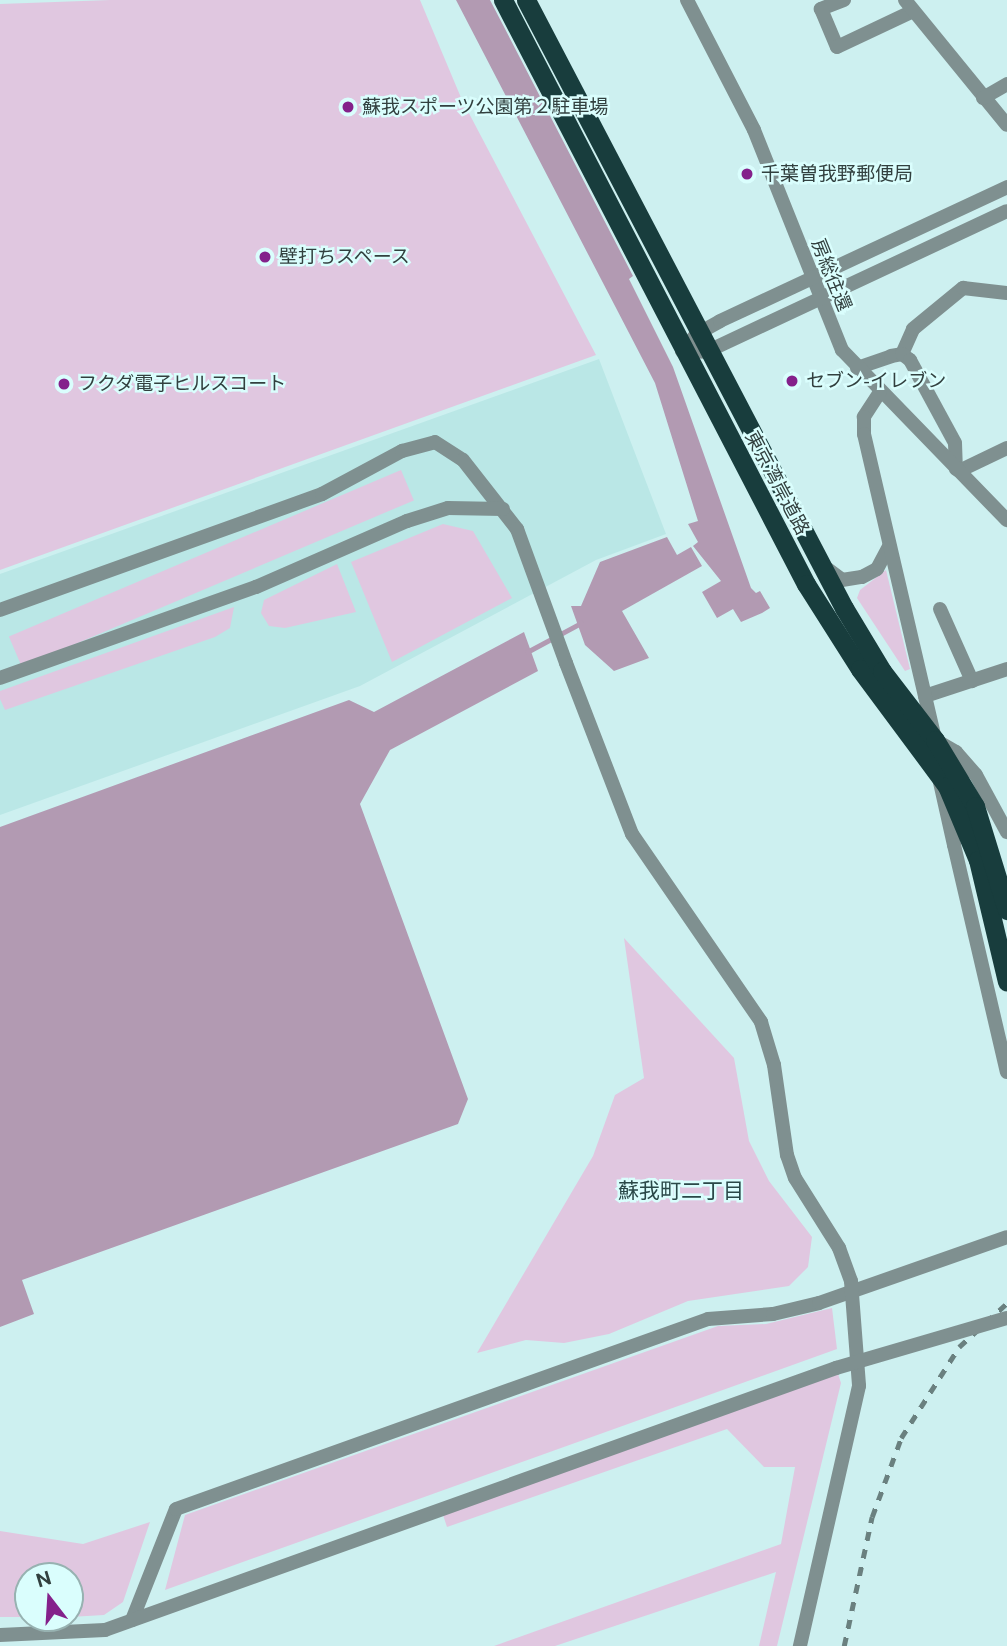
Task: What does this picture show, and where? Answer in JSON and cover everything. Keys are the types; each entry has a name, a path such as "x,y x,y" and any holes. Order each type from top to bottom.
{"highway":[{"name":"東京湾岸道路","path":"503,0 682,351 806,584 860,669 975,826 1007,982"},
{"name":"東京湾岸道路","path":"526,0 706,352 821,564 882,671 935,740 975,826 1007,910"}],"street":[{"name":"房総往還","path":"687,0 754,130 818,298 842,350 1007,520"},
{"path":"844,0 821,9 837,47 909,6 1007,125"},
{"path":"983,98 1007,84"},
{"path":"682,351 697,334 810,277 1007,187"},
{"path":"682,351 706,352 1007,211"},
{"path":"857,368 902,354 914,328 963,288 1007,293"},
{"path":"902,354 915,368 955,443 957,470 1007,448"},
{"path":"880,392 863,426 888,546 935,740 938,772 954,845 1007,1072"},
{"path":"0,610 323,494 420,443 435,442 449,449 503,509 526,550 546,611 632,834 761,1022 774,1065 787,1155 795,1178 839,1248 852,1290 859,1387 800,1646"},
{"path":"0,678 256,587 407,521 448,508 503,509"},
{"path":"821,564 842,580 851,580 877,569 888,546"},
{"path":"940,609 972,681"},
{"path":"925,696 1007,669"},
{"path":"935,740 956,752 976,775 1007,832"},
{"path":"132,1620 176,1509 708,1319 773,1314 1007,1237"},
{"path":"0,1635 78,1640 836,1368 1007,1318"}],"shaded area":[{"path":"110,0 420,0 462,100 596,355 0,570 0,4"},
{"path":"456,0 490,0 633,276 629,279 673,367 751,588 756,593 760,591 770,608 762,613 741,622 733,609 717,618 702,592 721,581 693,546 698,542 688,524 698,521 655,383"},
{"path":"599,359 666,534 596,560 360,686 0,815 0,574"},
{"path":"401,470 414,500 22,667 9,636"},
{"path":"443,524 473,531 512,598 392,662 351,562"},
{"path":"667,537 677,555 691,547 702,566 622,611 649,658 614,671 585,645 571,606 581,606 600,562"},
{"path":"337,564 356,612 285,628 269,626 261,613 264,600"},
{"path":"886,570 910,669 905,671 857,598 860,590"},
{"path":"234,607 230,628 215,637 5,710 0,699 0,691"},
{"path":"524,632 538,671 390,750 360,804 468,1099 458,1124 22,1280 34,1314 0,1327 0,827 349,700 374,712"},
{"path":"624,938 734,1058 749,1141 769,1181 812,1237 808,1267 789,1286 688,1301 609,1334 564,1343 526,1340 477,1353 593,1156 615,1095 644,1078"},
{"path":"832,1308 837,1349 165,1590 185,1515 718,1326 766,1324"},
{"path":"838,1374 841,1383 777,1646 759,1646 776,1572 555,1646 494,1646 781,1544 795,1467 764,1467 727,1429 447,1527 443,1515"},
{"path":"150,1522 123,1602 104,1615 84,1616 84,1562 14,1562 14,1617 0,1617 0,1531 83,1544"}],"waterway":[{"path":"527,652 581,623"}],"railway":[{"path":"844,1646 872,1517 901,1438 959,1347 1007,1303"}],"place":[{"name":"蘇我スポーツ公園第２駐車場","path":"348,107"},
{"name":"千葉曽我野郵便局","path":"747,174"},
{"name":"壁打ちスペース","path":"265,257"},
{"name":"セブン-イレブン","path":"792,381"},
{"name":"フクダ電子ヒルスコート","path":"64,384"}],"district":[{"name":"蘇我町二丁目","path":"681,1191"}]}
